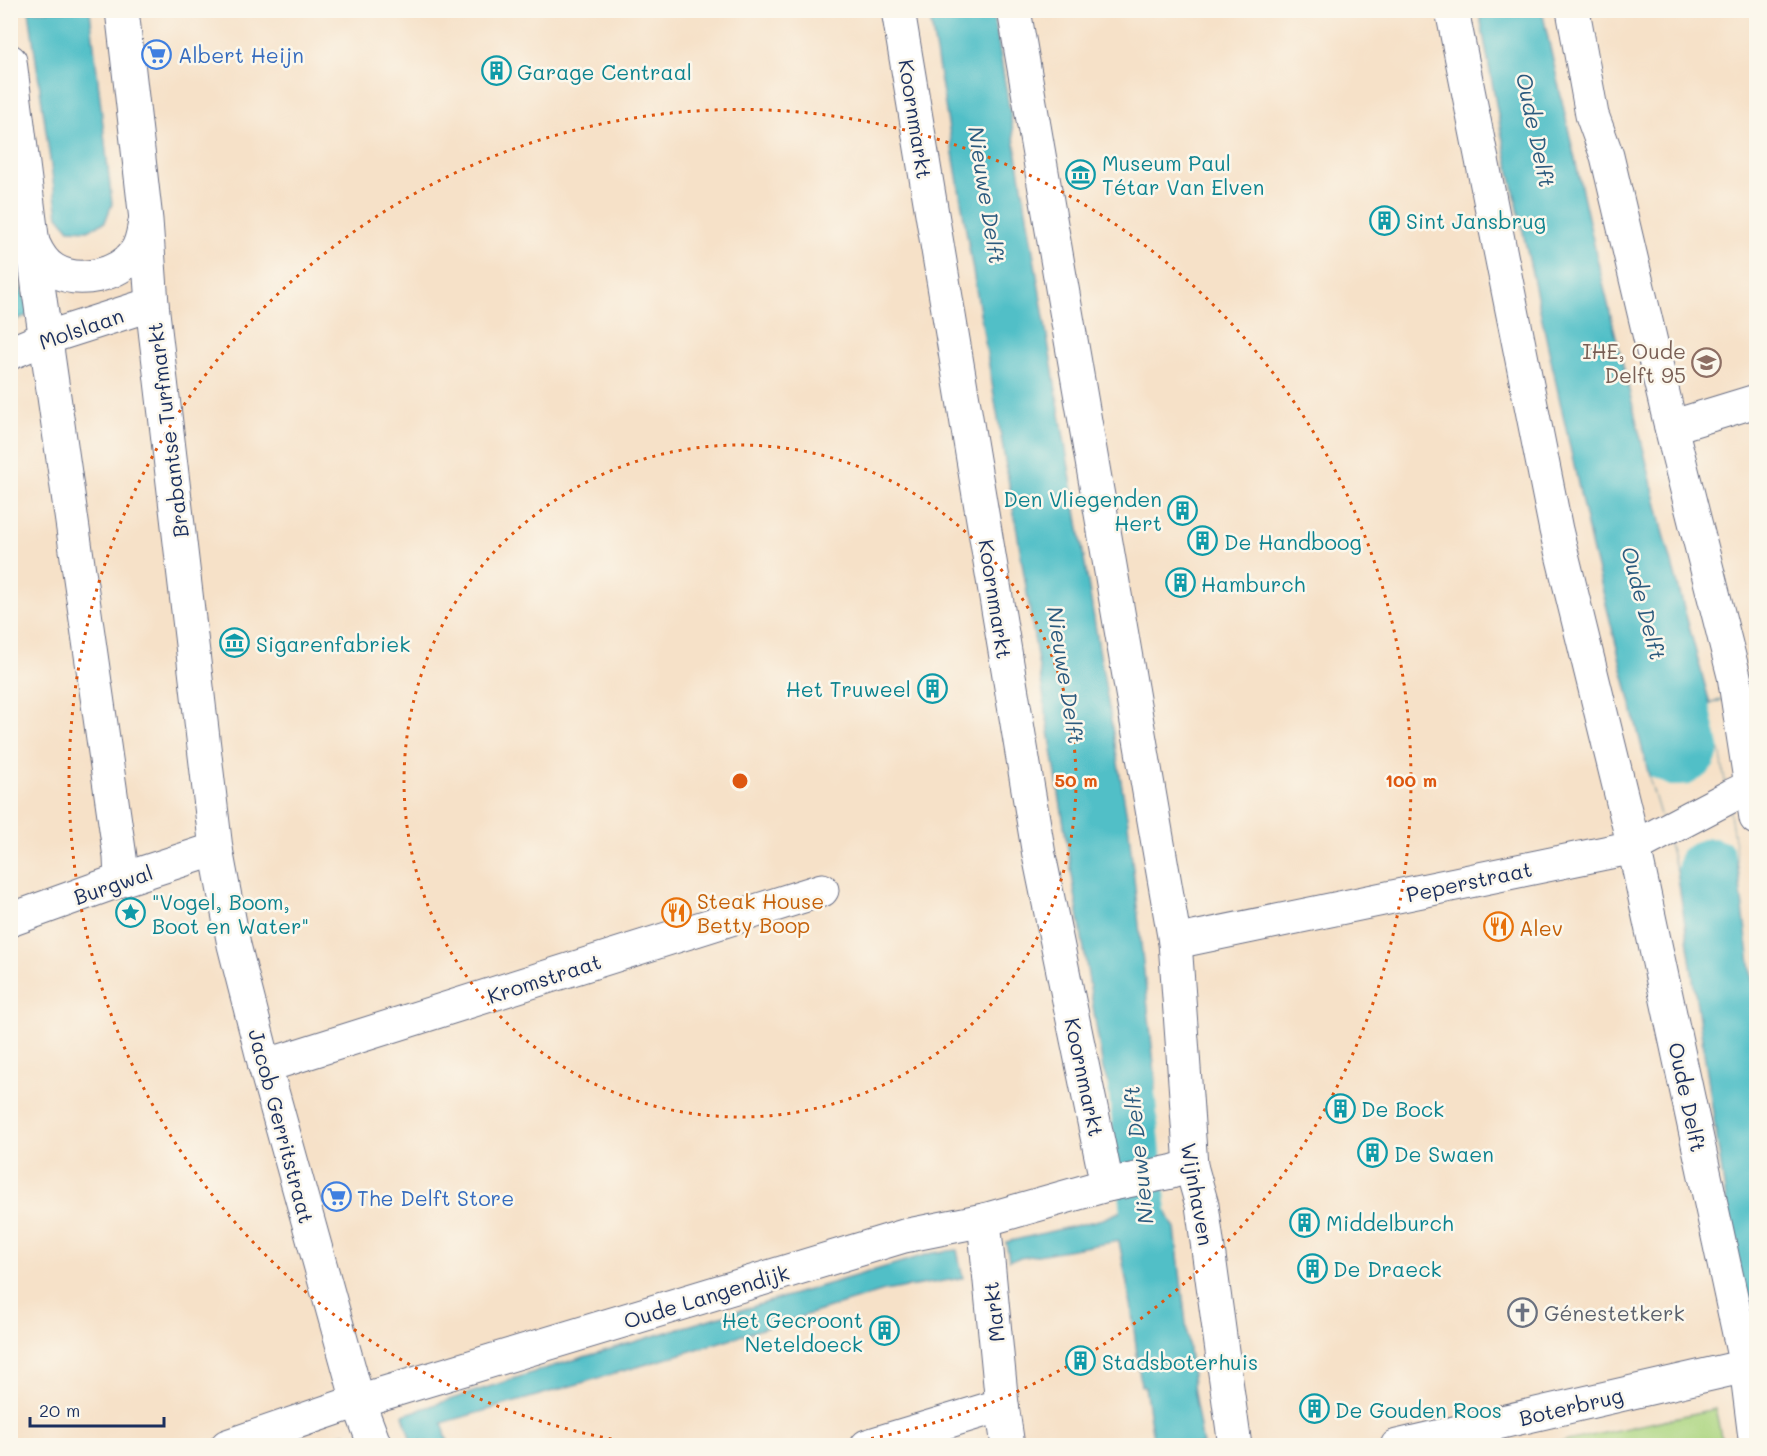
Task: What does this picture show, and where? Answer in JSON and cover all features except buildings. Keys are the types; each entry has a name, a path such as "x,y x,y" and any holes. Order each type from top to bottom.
{"street":[{"name":"Brabantse Turfmarkt","path":"122,10 146,220 152,304 216,849"},
{"name":"Koornmarkt","path":"898,10 1039,855 1107,1185"},
{"path":"1014,10 1175,942"},
{"name":"Oude Delft","path":"1452,10 1556,531 1634,847 1746,1366 1756,1446"},
{"path":"1573,10 1592,115 1607,156 1671,427 1743,678 1746,782 1756,818"},
{"path":"10,60 22,248 39,292 120,857 121,880"},
{"path":"22,248 39,257 55,271 74,276 111,272 122,266 137,250 146,220"},
{"name":"Molslaan","path":"10,353 46,338 152,304"},
{"path":"1671,427 1756,401"},
{"name":"Peperstraat","path":"1175,942 1634,847 1746,782"},
{"name":"Burgwal","path":"10,920 216,849"},
{"name":"Jacob Gerritstraat","path":"216,849 234,945 265,1066 366,1423"},
{"name":"Kromstraat","path":"265,1066 822,890"},
{"name":"Wijnhaven","path":"1175,942 1181,1169 1202,1205 1235,1446"},
{"name":"Oude Langendijk","path":"227,1446 366,1423 904,1236 985,1229 1107,1185 1181,1169"},
{"name":"Markt","path":"985,1229 1008,1446"},
{"name":"Boterbrug","path":"1397,1446 1746,1366"},
{"path":"867,1446 1002,1405"}],"green space":[{"path":"1715,1409 1723,1445 1549,1445"}],"water":[{"path":"29,11 90,11 112,204 105,222 88,230 69,229 58,216"},
{"path":"929,11 993,11 1128,823 1156,1083 1150,1113 1120,1118 1103,1069 1019,543"},
{"path":"1479,11 1542,11 1599,267 1664,534 1710,704 1756,687 1720,751 1756,1011 1756,1374 1745,1327 1677,871 1649,776 1592,548 1501,131"},
{"path":"11,279 18,281 31,314 11,322"},
{"path":"1162,1203 1175,1229 1194,1393 1203,1445 1154,1445 1145,1387 1141,1386 1131,1305 1119,1241 1009,1260 1006,1242 1103,1219 1131,1207"},
{"path":"957,1250 963,1278 884,1291 668,1358 442,1423 448,1442 429,1445 428,1442 421,1441 412,1444 403,1415 547,1368 932,1253"},
{"path":"346,1433 350,1445 311,1445"}],"pier":[{"path":"1756,687 1756,741 1720,751 1710,705"},
{"path":"1720,751 1737,861 1729,843 1715,838 1706,838 1692,843 1681,851 1677,870 1649,776 1670,786 1690,785 1707,775 1714,766"}],"waterway":[{"name":"Nieuwe Delft","path":"1128,1053 1145,1223 1154,1269"}],"place":[{"name":"Albert Heijn","path":"157,54"},
{"name":"Garage Centraal","path":"496,71"},
{"name":"Museum Paul Tétar Van Elven","path":"1081,174"},
{"name":"Sint Jansbrug","path":"1385,220"},
{"name":"IHE, Oude Delft 95","path":"1707,362"},
{"name":"Den Vliegenden Hert","path":"1183,510"},
{"name":"De Handboog","path":"1203,541"},
{"name":"Hamburch","path":"1180,583"},
{"name":"Sigarenfabriek","path":"235,643"},
{"name":"Het Truweel","path":"932,688"},
{"name":"Steak House Betty Boop","path":"676,912"},
{"name":"\"Vogel, Boom, Boot en Water\"","path":"131,913"},
{"name":"Alev","path":"1498,927"},
{"name":"De Bock","path":"1340,1108"},
{"name":"De Swaen","path":"1373,1153"},
{"name":"The Delft Store","path":"336,1197"},
{"name":"Middelburch","path":"1305,1222"},
{"name":"De Draeck","path":"1312,1268"},
{"name":"Génestetkerk","path":"1523,1312"},
{"name":"Het Gecroont Neteldoeck","path":"884,1331"},
{"name":"Stadsboterhuis","path":"1081,1361"},
{"name":"De Gouden Roos","path":"1314,1409"}]}
